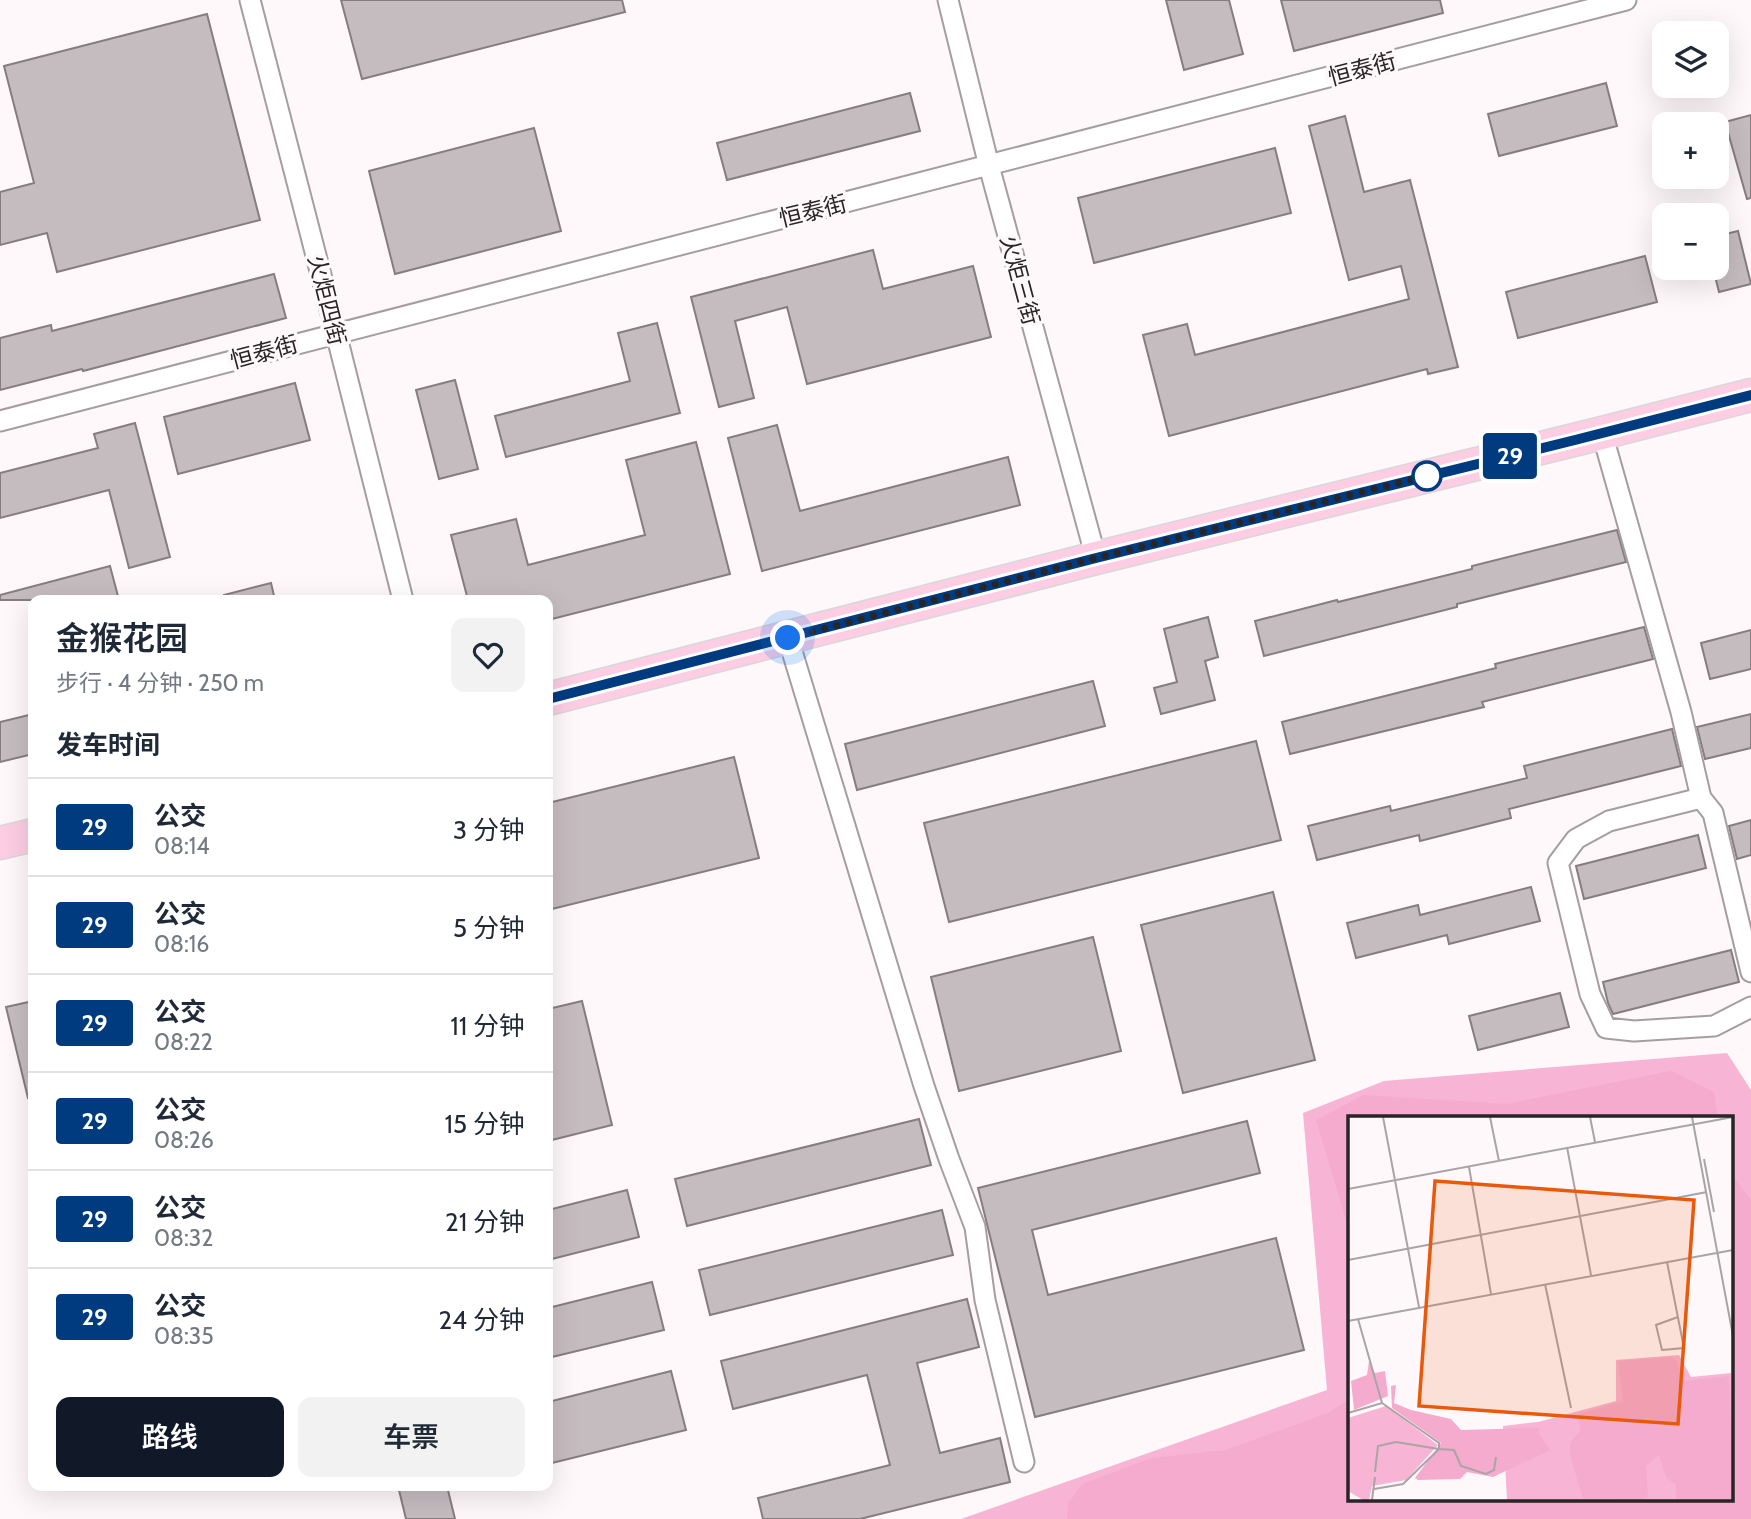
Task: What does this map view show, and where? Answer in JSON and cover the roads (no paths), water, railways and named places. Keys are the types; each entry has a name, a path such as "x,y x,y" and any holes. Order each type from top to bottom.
{"main road":[{"path":"553,698 1751,394"},
{"path":"0,844 28,836"}],"street":[{"name":"火炬四街","path":"250,0 402,595"},
{"name":"火炬三街","path":"948,0 989,166 1096,558"},
{"name":"恒泰街","path":"0,421 1626,0"},
{"path":"1602,433 1681,712 1701,798 1713,813 1751,972"},
{"path":"788,638 924,1086 975,1227 985,1300 1024,1462"},
{"path":"1701,798 1609,821 1577,839 1558,863 1561,876 1590,994 1606,1028 1634,1031 1714,1026 1751,1007"}]}
